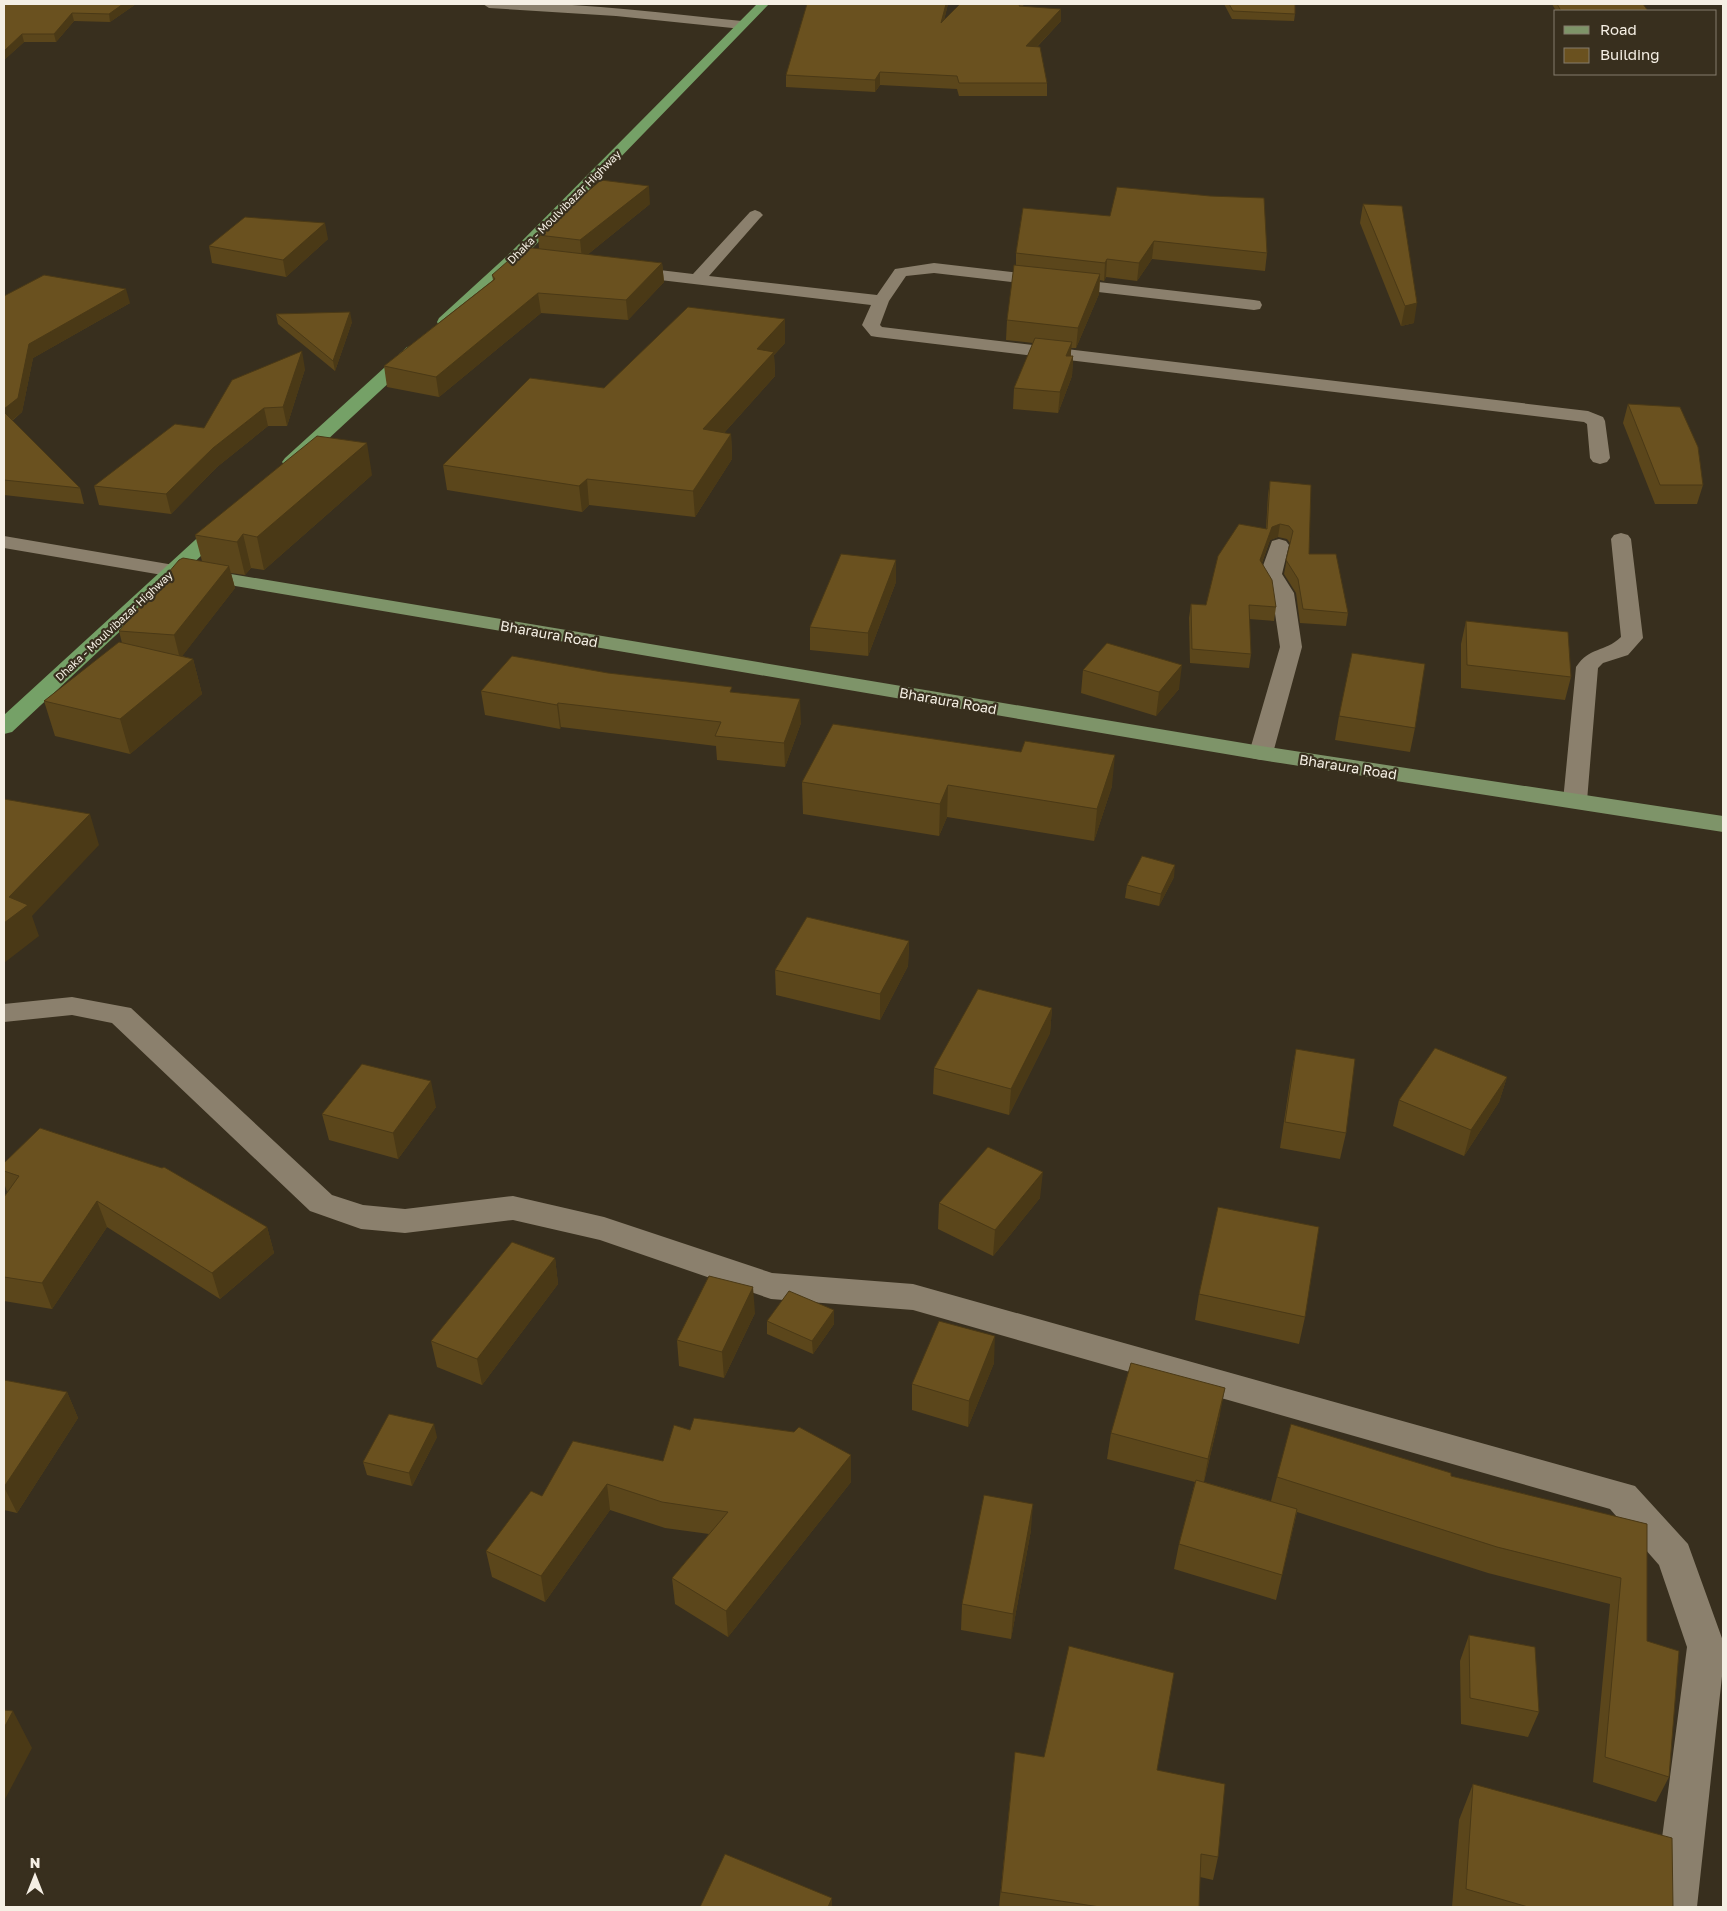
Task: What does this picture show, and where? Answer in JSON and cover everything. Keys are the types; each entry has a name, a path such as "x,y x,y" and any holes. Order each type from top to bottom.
{"highway":[{"name":"Dhaka - Moulvibazar Highway","path":"282,471 514,258 763,4"},
{"name":"Dhaka - Moulvibazar Highway","path":"4,727 239,511"}],"main road":[{"name":"Bharaura Road","path":"174,571 1261,753 1723,824"}],"street":[{"path":"489,4 616,12 742,25"},
{"path":"697,279 755,215"},
{"path":"514,258 533,260"},
{"path":"1254,305 934,268 901,272 881,301 871,324 877,332 1588,417 1596,421 1600,458"},
{"path":"610,269 881,301"},
{"path":"1574,802 1588,668 1595,658 1620,650 1632,638 1621,539"},
{"path":"4,542 174,571"},
{"path":"1261,753 1291,647 1283,593 1271,574 1279,545"},
{"path":"4,1013 72,1006 121,1015 321,1202 361,1217 405,1221 514,1208 604,1228 771,1286 913,1297 1622,1497 1674,1556 1706,1648 1675,1907"}],"building":[{"path":"4,4 123,4 109,14 72,13 54,34 22,34 4,51"},
{"path":"807,4 946,4 941,23 960,4 1020,4 1019,6 1061,9 1026,46 1040,47 1047,83 959,83 957,76 880,72 875,80 786,75"},
{"path":"1229,4 1295,4 1295,14 1233,11"},
{"path":"1557,4 1643,4 1647,10 1560,10"},
{"path":"601,180 649,186 580,240 538,235"},
{"path":"1117,187 1210,196 1264,198 1267,253 1154,241 1139,263 1107,259 1105,263 1016,253 1023,208 1110,216"},
{"path":"1363,204 1402,206 1417,303 1405,306"},
{"path":"245,217 325,223 283,260 209,246"},
{"path":"524,247 662,263 626,300 538,293 436,377 384,366 495,279 492,275"},
{"path":"1014,265 1100,274 1078,328 1007,320"},
{"path":"44,275 126,289 29,344 18,398 4,409 4,296"},
{"path":"688,307 785,319 757,349 774,352 703,429 731,434 693,491 587,479 579,486 443,465 530,378 604,388"},
{"path":"350,312 333,361 276,314"},
{"path":"1035,338 1072,342 1066,356 1073,356 1060,392 1014,388"},
{"path":"302,351 283,407 264,408 213,448 166,494 94,486 175,424 204,428 232,380"},
{"path":"1628,404 1680,407 1698,447 1703,485 1660,485"},
{"path":"4,412 80,488 4,480"},
{"path":"317,436 367,443 257,537 243,534 237,542 195,535"},
{"path":"1270,481 1311,485 1309,554 1336,554 1348,613 1303,609 1298,579 1286,560 1293,531 1289,526 1280,524 1272,527 1260,560 1272,580 1276,607 1249,605 1251,654 1192,649 1191,604 1206,605 1218,556 1239,524 1267,529"},
{"path":"841,554 896,560 868,633 810,627"},
{"path":"183,558 229,566 174,635 119,631 179,560"},
{"path":"1466,621 1568,632 1571,677 1467,665"},
{"path":"119,642 193,659 120,719 44,701"},
{"path":"1107,643 1182,665 1159,692 1083,670"},
{"path":"1352,653 1425,664 1415,728 1339,716"},
{"path":"512,656 608,673 732,687 730,692 800,699 784,743 715,736 721,722 558,703 557,705 481,691"},
{"path":"833,724 1021,752 1025,741 1115,755 1097,809 948,785 940,804 802,782"},
{"path":"4,799 90,814 9,897 28,905 4,923"},
{"path":"1142,856 1175,865 1161,894 1127,885"},
{"path":"807,917 909,941 880,994 775,970"},
{"path":"978,989 1052,1008 1011,1089 934,1068"},
{"path":"1435,1048 1507,1077 1471,1130 1399,1100"},
{"path":"1296,1049 1355,1059 1346,1133 1285,1122"},
{"path":"362,1064 431,1081 393,1133 322,1114"},
{"path":"40,1128 162,1168 164,1167 267,1227 212,1273 97,1201 42,1283 4,1277 4,1197 19,1176 4,1171 4,1163"},
{"path":"988,1147 1043,1172 995,1230 939,1203"},
{"path":"1218,1207 1319,1227 1305,1317 1199,1294"},
{"path":"512,1242 555,1258 477,1359 431,1341"},
{"path":"709,1276 753,1287 722,1352 677,1340"},
{"path":"789,1291 834,1310 812,1341 767,1321"},
{"path":"939,1321 995,1336 969,1401 912,1384"},
{"path":"1131,1363 1225,1388 1208,1459 1111,1433"},
{"path":"4,1380 67,1392 4,1487"},
{"path":"389,1414 434,1424 409,1473 363,1462"},
{"path":"694,1418 794,1432 799,1427 851,1455 726,1611 672,1578 728,1512 662,1502 607,1484 541,1576 486,1551 531,1491 542,1496 573,1441 663,1461 674,1425 690,1430"},
{"path":"1291,1424 1451,1473 1451,1476 1647,1524 1647,1641 1679,1651 1669,1777 1605,1757 1621,1578 1497,1547 1277,1477"},
{"path":"1196,1480 1297,1509 1282,1575 1179,1544"},
{"path":"984,1495 1033,1504 1013,1614 962,1604"},
{"path":"1469,1635 1535,1647 1539,1712 1470,1698"},
{"path":"1069,1646 1174,1673 1157,1770 1225,1784 1218,1857 1201,1854 1199,1907 1100,1907 1001,1892 1015,1752 1044,1757"},
{"path":"4,1710 13,1711 4,1728"},
{"path":"1473,1784 1672,1838 1673,1907 1528,1907 1466,1889"},
{"path":"725,1854 832,1898 828,1907 700,1907"}]}
